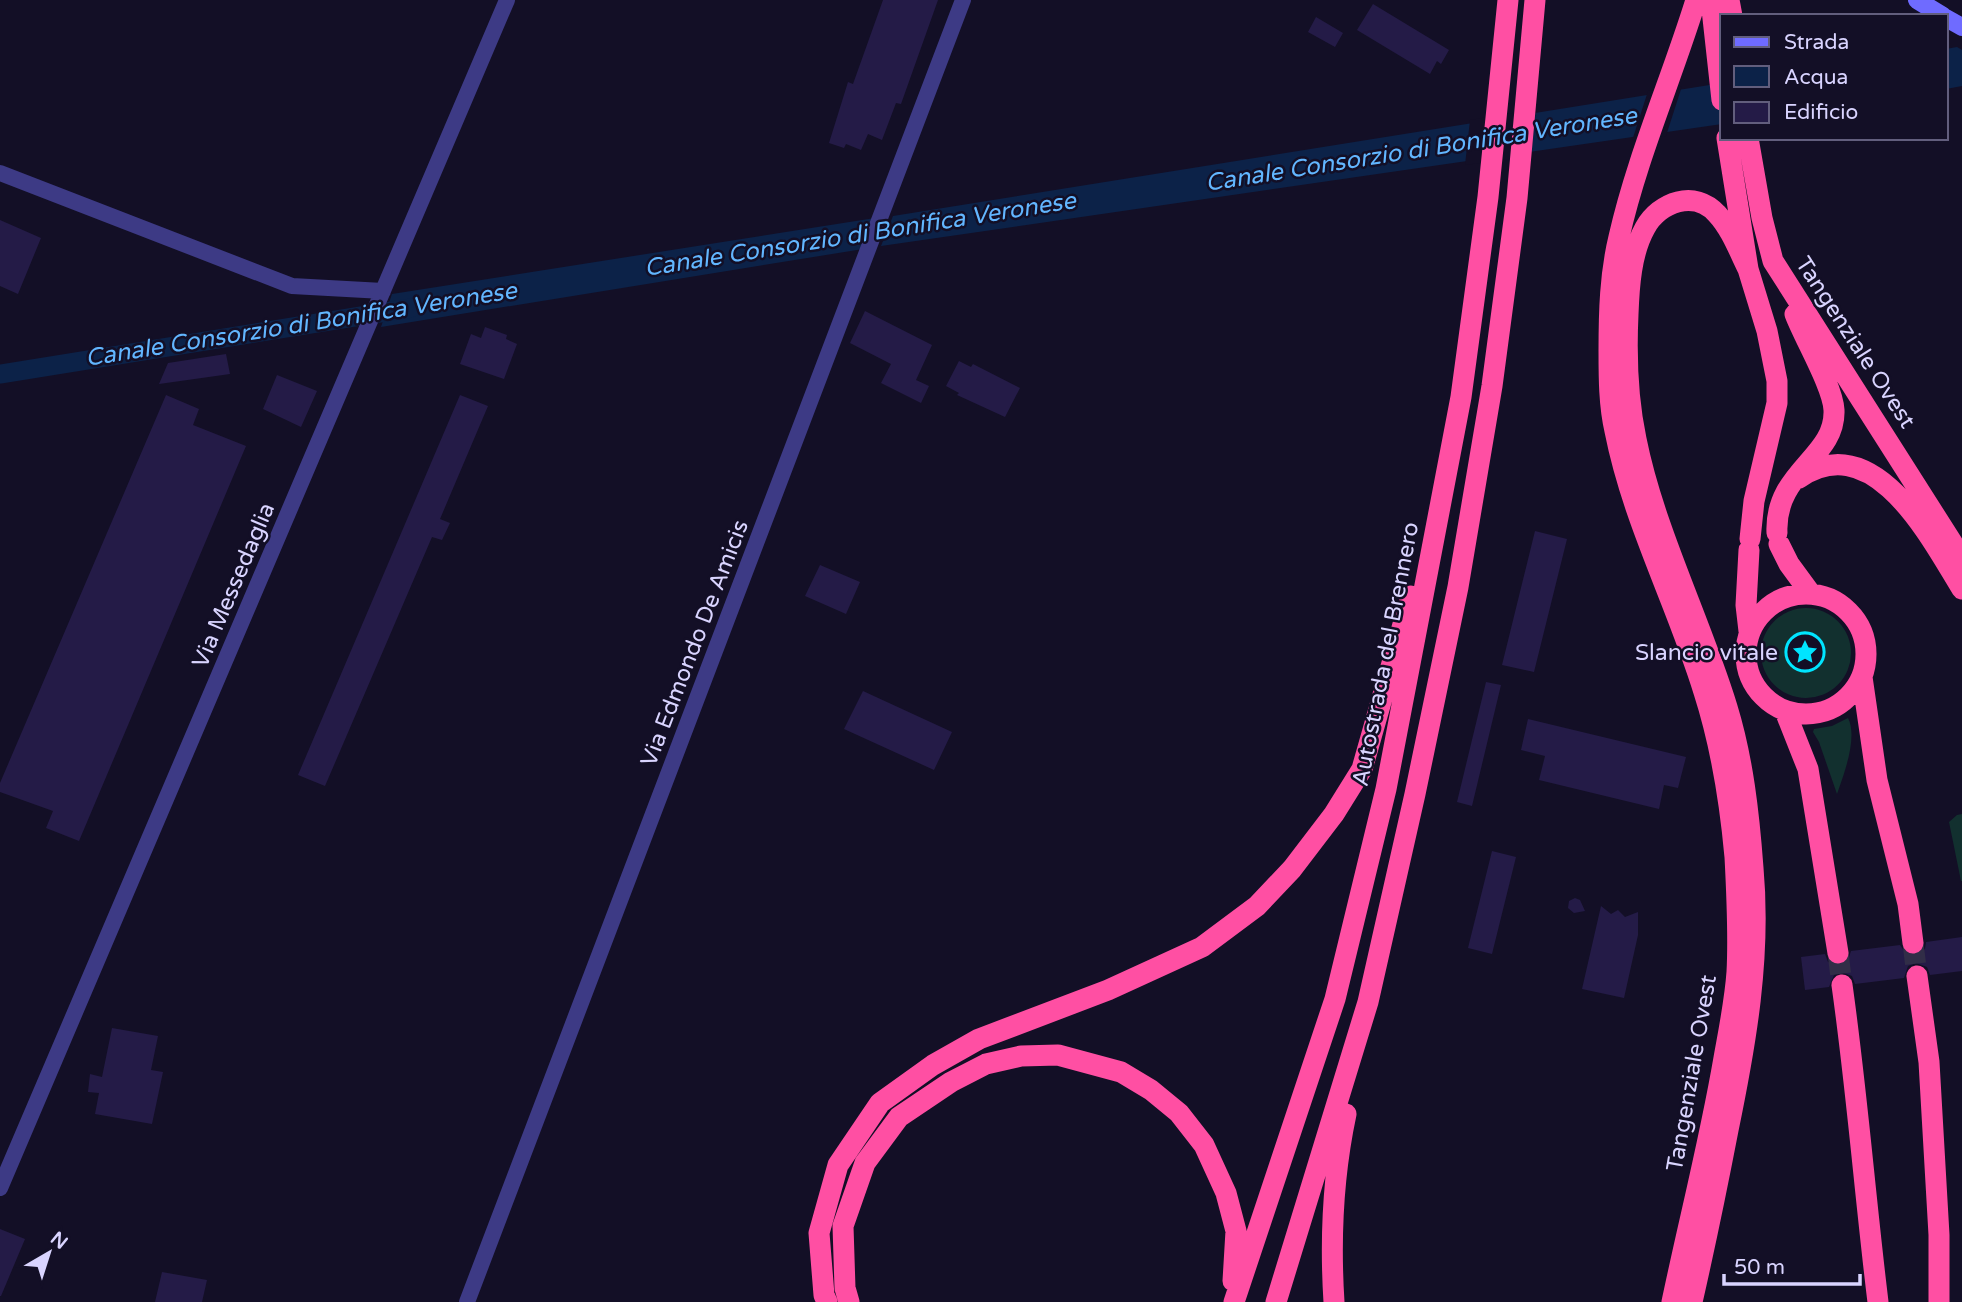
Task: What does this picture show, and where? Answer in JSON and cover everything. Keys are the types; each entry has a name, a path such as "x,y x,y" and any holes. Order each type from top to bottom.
{"highway":[{"name":"Autostrada del Brennero","path":"1234,1302 1335,999 1386,789 1461,397 1488,197 1508,0"},
{"path":"1334,1302 1332,1274 1336,1164 1368,1002 1458,587 1492,386 1517,198 1535,0"},
{"name":"Tangenziale Ovest","path":"1672,1302 1718,1094 1731,1018 1737,972 1737,891 1727,794 1714,728 1684,632 1638,516 1614,427 1609,378 1611,281 1619,237 1696,0"},
{"path":"1711,0 1720,82"},
{"path":"1738,145 1748,269"},
{"name":"Tangenziale Ovest","path":"1738,145 1773,261 1962,558"},
{"path":"1692,1302 1751,1010 1755,959 1754,869 1738,749 1727,707 1648,487 1636,442 1626,366 1628,302 1639,240 1646,226 1666,205 1679,200 1692,201 1706,205 1716,212 1748,269 1767,331 1777,381 1777,403 1754,501 1746,605 1749,631 1745,655 1750,678 1770,703 1785,711 1811,715 1825,712 1848,698 1862,677"},
{"path":"1773,261 1831,396 1834,409 1830,433 1824,444 1788,485 1776,515 1778,538 1788,564 1811,594"},
{"path":"827,1302 824,1295 820,1233 838,1165 880,1103 933,1065 979,1039 1108,990 1202,947 1256,906 1292,869 1334,814 1362,769 1410,601 1426,514 1461,397"},
{"path":"1788,485 1810,470 1825,465 1840,464 1871,474 1887,485 1908,508 1962,589"},
{"path":"1749,631 1768,607 1796,594 1826,597 1841,605 1860,626 1867,651 1862,677 1877,780 1908,904 1913,943"},
{"path":"1785,711 1808,769 1838,953"},
{"path":"1917,976 1929,1062 1939,1235 1939,1302"},
{"path":"1842,985 1855,1080 1878,1302"},
{"path":"1276,1302 1368,1002"},
{"path":"849,1302 845,1288 844,1226 865,1163 899,1117 951,1082 986,1064 1021,1056 1058,1055 1121,1072 1151,1090 1179,1113 1204,1145 1226,1193 1236,1231 1234,1275 1227,1302"},
{"path":"1866,1199 1867,1302"},
{"path":"1924,1302 1939,1235"}],"main road":[{"path":"1917,0 1940,14"}],"street":[{"name":"Via Messedaglia","path":"0,1188 507,0"},
{"name":"Via Edmondo De Amicis","path":"467,1302 963,0"},
{"path":"0,173 292,286 383,291"}],"green space":[{"path":"1806,608 1823,612 1838,621 1847,636 1851,653 1847,670 1838,685 1823,694 1806,698 1789,694 1774,685 1765,670 1761,653 1765,636 1774,621 1789,612"},
{"path":"1848,718 1851,745 1837,794 1813,732 1814,729 1832,726"},
{"path":"1962,814 1962,881 1961,881 1949,822"}],"water":[{"path":"1957,47 1962,50 1962,86 1948,89 1948,49"},
{"path":"1720,83 1720,124 881,246 893,216"},
{"path":"875,218 863,249 381,327 392,294"}],"pier":[{"path":"1682,86 1666,136 1632,141 1648,91"},
{"path":"1536,109 1531,156 1465,165 1470,120"}],"building":[{"path":"883,0 938,0 901,104 896,103 882,140 868,134 861,150 846,144 844,148 829,143 848,82 853,84"},
{"path":"1373,4 1449,50 1441,64 1437,61 1430,74 1357,30"},
{"path":"1316,17 1343,33 1335,47 1308,32"},
{"path":"0,220 41,238 18,294 0,286"},
{"path":"865,311 932,345 916,380 929,386 921,403 881,383 891,364 850,343"},
{"path":"485,327 507,335 506,339 517,344 504,379 460,364 471,334 481,338"},
{"path":"226,354 230,374 159,384 168,363"},
{"path":"959,361 971,367 973,364 1020,388 1005,417 957,395 959,393 946,386"},
{"path":"277,375 317,391 301,427 263,409"},
{"path":"166,395 199,409 193,425 246,446 79,841 46,828 53,811 0,792 0,783"},
{"path":"460,395 488,406 440,519 450,523 442,540 432,537 325,786 298,775"},
{"path":"1535,531 1567,539 1534,672 1502,665"},
{"path":"820,565 860,582 846,614 805,596"},
{"path":"1486,682 1501,685 1472,806 1457,802"},
{"path":"863,691 952,732 934,770 844,729"},
{"path":"1528,719 1686,757 1678,788 1664,785 1659,809 1539,780 1545,756 1521,750"},
{"path":"1492,851 1516,857 1492,954 1468,948"},
{"path":"1575,898 1580,900 1585,911 1574,913 1568,908 1569,901"},
{"path":"1601,906 1611,914 1618,910 1625,917 1638,912 1638,935 1624,998 1582,989"},
{"path":"1962,937 1962,971 1930,975 1927,967 1916,963 1908,966 1904,978 1855,984 1852,976 1841,972 1834,975 1829,987 1805,990 1801,957 1825,954 1828,962 1839,966 1847,963 1851,951 1900,945 1907,955 1915,956 1925,949 1926,942"},
{"path":"112,1028 158,1036 151,1070 163,1072 152,1124 95,1114 99,1093 88,1092 90,1074 102,1077"},
{"path":"0,1229 25,1239 1,1296 0,1296"},
{"path":"162,1272 207,1280 202,1302 155,1302"}],"waterway":[{"name":"Canale Consorzio di Bonifica Veronese","path":"0,374 411,308"}],"tunnel":[{"path":"1913,943 1917,976"},
{"path":"1838,953 1842,985"}],"place":[{"name":"Slancio vitale","path":"1805,652"}]}
